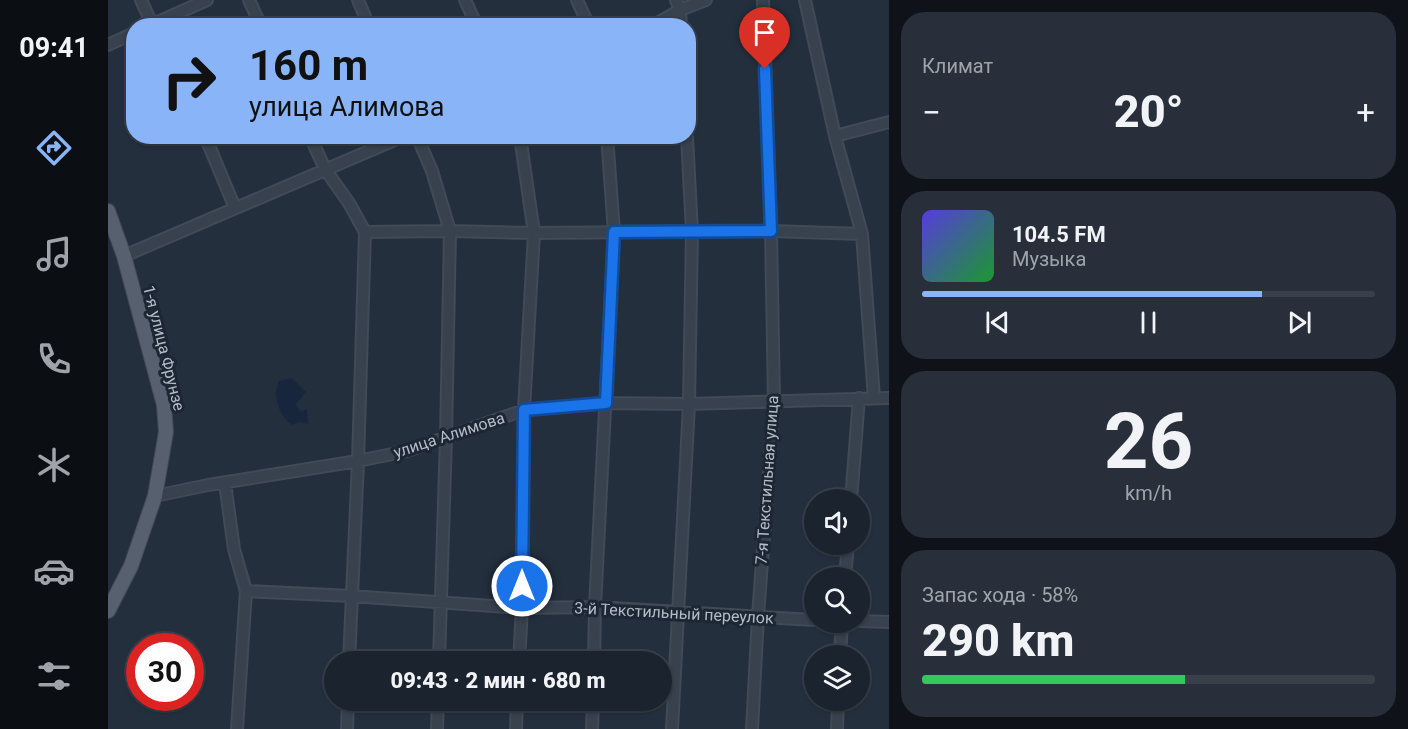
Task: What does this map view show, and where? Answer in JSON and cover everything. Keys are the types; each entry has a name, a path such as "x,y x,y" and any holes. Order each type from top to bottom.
{"main road":[{"name":"1-я улица Фрунзе","path":"108,211 124,256 164,405 166,432 155,496 131,566 108,611"}],"street":[{"path":"141,0 148,18"},
{"path":"167,18 207,0"},
{"path":"249,0 257,18"},
{"path":"358,0 366,18"},
{"path":"465,0 473,18"},
{"path":"577,0 585,18"},
{"path":"662,18 678,5 706,0"},
{"name":"7-я Текстильная улица","path":"752,729 774,402 763,0"},
{"path":"806,0 835,136 862,234 874,398"},
{"path":"108,45 126,37"},
{"path":"835,136 889,122"},
{"path":"208,144 236,208"},
{"path":"314,144 325,169 349,203 365,232 349,651"},
{"path":"124,256 385,144"},
{"path":"420,144 432,171 450,231 439,651"},
{"path":"520,651 524,410 534,233 521,144"},
{"path":"594,651 614,232 608,144"},
{"path":"672,729 689,404 692,232 687,144"},
{"path":"365,232 771,231 862,234"},
{"path":"852,489 859,398"},
{"name":"улица Алимова","path":"155,496 407,451 524,410 606,403 689,404 889,398"},
{"path":"225,483 234,549 246,591 237,729"},
{"name":"3-й Текстильный переулок","path":"246,591 522,608 595,607 804,619"},
{"path":"870,621 889,622"},
{"path":"346,729 347,711"},
{"path":"437,729 438,711"},
{"path":"516,729 517,711"},
{"path":"592,729 593,711"},
{"path":"837,729 838,711"}],"water":[{"path":"292,378 306,392 296,404 300,412 307,409 308,424 300,422 292,425 279,408 276,390 279,381"}],"route":[{"path":"522,586 524,410 606,403 614,232 771,231 765,69"}]}
